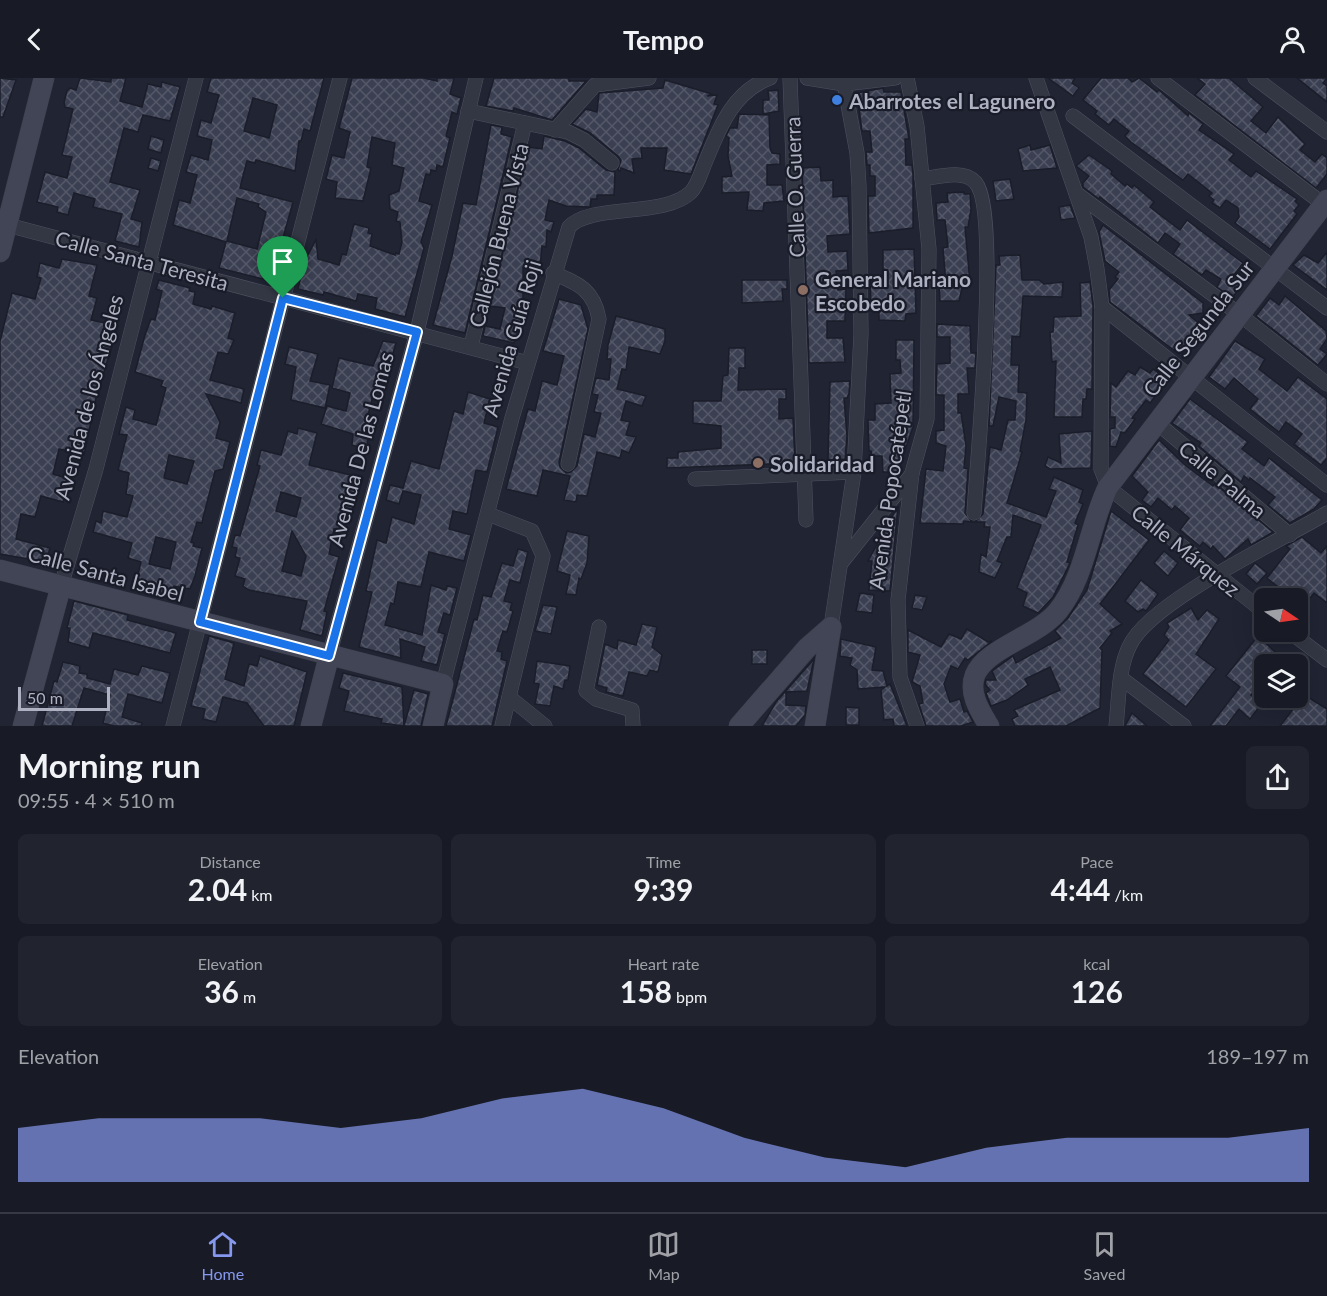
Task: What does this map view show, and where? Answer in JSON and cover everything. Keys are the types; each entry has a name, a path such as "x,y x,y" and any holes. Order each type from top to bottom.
{"street":[{"path":"0,252 4,223 44,78"},
{"name":"Avenida de los Ángeles","path":"23,726 96,469 196,78"},
{"path":"173,726 340,78"},
{"name":"Avenida De las Lomas","path":"311,726 417,332 476,78"},
{"path":"555,129 595,84 649,78"},
{"name":"Avenida Guía Roji","path":"433,726 528,363 564,237 573,223 583,218 667,204 692,191 719,128 734,104 743,93 770,78"},
{"name":"Calle O. Guerra","path":"790,78 806,520"},
{"path":"807,78 843,81 895,78"},
{"name":"Avenida Popocatépetl","path":"907,78 917,126 928,249 928,396 922,443 912,473 898,600 900,677 917,726"},
{"path":"1036,78 1091,237 1102,307 1101,469 1108,487"},
{"path":"1158,78 1326,204"},
{"path":"1255,78 1327,132"},
{"name":"Avenida Popocatépetl","path":"815,726 854,472 861,334 860,186 857,153 843,81"},
{"path":"468,111 576,135 612,163"},
{"path":"1073,116 1327,308"},
{"name":"Callejón Buena Vista","path":"471,346 525,123"},
{"path":"922,179 959,174 973,179 981,188 986,245 986,316 974,513"},
{"path":"1076,193 1239,314 1327,384"},
{"name":"Calle Segunda Sur","path":"989,726 974,697 976,674 990,657 1039,629 1059,610 1078,575 1097,511 1108,487 1274,268 1326,204"},
{"name":"Calle Santa Teresita","path":"4,223 528,363"},
{"path":"554,273 587,290 596,304 599,319 568,464"},
{"path":"1102,307 1327,485"},
{"name":"Calle Palma","path":"1156,422 1290,535"},
{"path":"695,479 805,476 854,472"},
{"path":"841,564 912,473"},
{"name":"Calle Márquez","path":"1108,487 1254,604"},
{"path":"1116,726 1121,678 1130,643 1143,626 1215,574 1327,513"},
{"path":"488,514 532,531 543,556 502,726"},
{"name":"Calle Santa Isabel","path":"0,570 443,684"},
{"path":"599,627 586,691 596,699 632,710 633,726"},
{"path":"739,726 807,648 831,627"},
{"path":"1303,642 1327,660"},
{"path":"1121,678 1184,726"},
{"path":"509,697 545,726"}],"building":[{"path":"0,78 16,80 3,117 0,117"},
{"path":"80,78 111,82 111,78 126,78 120,101 142,107 148,84 161,87 162,82 180,87 170,121 143,115 138,132 124,128 110,182 140,190 131,219 142,222 139,247 115,241 122,214 93,207 95,199 74,193 68,215 57,212 58,207 37,202 45,172 67,178 72,157 62,155 73,109 65,107 64,102 67,91 70,88 76,90"},
{"path":"211,78 324,78 310,131 304,129 301,141 299,141 295,171 256,160 255,163 247,161 244,172 240,188 293,202 271,281 219,268 226,242 173,225 179,200 190,203 197,175 186,172 191,155 208,160 212,140 197,136 201,120 211,123 219,95 207,92","holes":["253,98 277,105 269,138 244,131","237,198 259,204 258,207 266,212 257,249 227,241"]},
{"path":"352,78 424,78 437,81 437,78 454,78 450,94 461,98 457,114 452,112 446,136 450,138 443,167 437,165 436,171 431,170 430,175 426,174 419,201 432,205 421,242 424,248 405,317 375,309 377,298 358,294 356,301 324,292 323,295 298,289 304,262 316,240 318,259 339,265 342,254 346,255 354,224 369,228 368,233 372,234 370,246 395,255 399,254 402,242 400,222 396,221 398,212 390,209 389,195 399,191 404,168 392,165 395,143 372,137 367,167 371,168 363,201 335,198 337,182 326,179 332,155 344,158 350,132 339,128"},
{"path":"494,78 569,78 569,81 586,81 552,120 514,108 513,111 486,106"},
{"path":"1048,78 1075,78 1072,83 1079,88 1073,96"},
{"path":"1101,78 1128,78 1132,82 1139,78 1157,92 1159,90 1188,116 1189,113 1203,124 1199,130 1234,154 1229,160 1251,177 1256,171 1297,199 1295,201 1299,205 1294,211 1297,214 1270,249 1235,223 1239,217 1238,208 1226,200 1220,208 1212,203 1214,200 1209,196 1212,193 1188,174 1183,180 1131,142 1125,136 1129,131 1114,119 1109,125 1095,114 1097,111 1083,100"},
{"path":"1197,78 1229,78 1263,107 1251,121 1266,133 1278,117 1305,144 1300,150 1315,162 1322,154 1327,158 1327,174 1316,188 1195,95 1205,84"},
{"path":"1297,78 1327,78 1323,83 1327,86 1327,102"},
{"path":"665,80 712,94 707,96 717,95 714,104 718,105 691,174 664,170 667,148 641,148 642,158 632,159 634,173 621,168 620,171 618,170 621,160 618,156 590,133 572,124 586,109 597,112 599,93 663,88"},
{"path":"883,88 884,92 901,92 909,139 905,139 906,165 912,165 913,175 913,228 869,233 868,196 875,196 875,176 870,176 870,165 867,165 866,152 872,152 870,131 862,131 857,93"},
{"path":"778,90 779,111 763,114 763,100 769,100 768,91"},
{"path":"739,114 769,115 770,148 772,153 780,154 780,164 767,165 767,185 782,185 784,201 764,203 763,211 747,210 749,192 722,193 722,177 732,176 728,156 729,138 726,136 730,128 737,128"},
{"path":"491,125 502,127 501,134 512,137 465,333 433,325 452,256 463,203 476,205"},
{"path":"151,136 164,140 161,153 148,149"},
{"path":"544,136 565,141 579,148 606,170 615,172 614,195 597,195 597,199 591,199 590,207 566,206 549,200 545,220 554,222 551,232 547,230 546,247 542,246 540,267 523,268 523,315 514,343 483,336 485,326 500,329 505,308 490,306 528,147 542,149"},
{"path":"1030,145 1031,150 1050,145 1057,168 1023,171 1018,149"},
{"path":"1089,155 1112,171 1111,174 1125,186 1127,184 1132,188 1134,185 1154,202 1150,207 1180,230 1187,220 1243,263 1234,275 1244,282 1232,298 1217,287 1221,279 1206,270 1202,275 1173,254 1180,244 1165,233 1158,243 1100,197 1099,199 1083,187 1083,183 1089,176 1076,166"},
{"path":"151,158 161,161 158,171 148,168"},
{"path":"820,167 821,181 833,180 833,197 848,196 850,234 827,236 828,252 847,251 848,270 836,271 838,290 846,289 845,321 827,321 827,338 843,338 845,362 809,363 802,168"},
{"path":"1010,179 1014,199 996,201 993,181"},
{"path":"964,192 964,194 970,194 971,209 968,227 965,227 970,283 963,284 959,301 940,301 939,284 946,284 943,248 948,247 945,220 937,220 936,203 948,202 947,193"},
{"path":"1070,205 1075,218 1061,220 1059,207"},
{"path":"1103,225 1203,303 1203,313 1189,315 1207,330 1195,345 1189,341 1179,354 1110,302 1109,290 1118,279 1115,277 1119,272 1105,261 1099,232"},
{"path":"914,249 916,313 906,314 905,321 879,320 879,306 871,306 870,278 883,277 883,250"},
{"path":"1327,252 1327,290 1293,265 1304,255 1318,263"},
{"path":"1020,255 1022,280 1039,280 1044,284 1063,282 1062,297 1023,296 1020,337 1012,336 1011,365 1019,365 1018,392 1027,393 1026,420 1020,451 1022,452 1007,503 1046,517 1056,491 1049,489 1054,477 1083,490 1079,502 1083,504 1075,523 1078,525 1067,562 1070,563 1053,597 1038,613 1023,606 1027,593 1017,588 1041,525 1013,515 1011,537 1007,537 997,561 1002,563 995,578 979,572 981,554 986,557 990,527 984,527 985,522 975,522 983,514 990,447 1001,450 1008,420 1015,420 1016,401 999,397 993,426 989,426 996,265 1000,265 999,256"},
{"path":"62,259 97,265 89,296 97,298 91,320 118,326 96,398 84,455 59,449 53,474 69,479 63,502 41,496 35,517 21,514 16,539 50,548 46,562 0,554 0,341 12,293 35,299 41,278 37,277 40,263 59,268"},
{"path":"159,280 190,288 189,291 195,292 193,304 211,309 212,306 235,313 228,338 234,340 228,354 218,352 210,380 244,389 241,403 206,394 220,422 216,438 230,442 223,469 215,471 202,523 197,522 191,542 194,543 193,546 202,548 195,576 190,589 174,586 171,596 141,588 142,583 136,582 141,562 128,558 132,543 93,532 96,521 101,523 103,511 127,517 133,496 126,494 129,473 118,470 127,435 119,434 126,407 135,410 133,419 156,425 166,388 161,386 163,381 135,372 151,319 155,320 162,291 156,289","holes":["169,455 194,461 187,484 164,478","156,537 176,542 170,569 149,564"]},
{"path":"742,280 787,280 787,289 782,289 783,301 742,303"},
{"path":"1090,282 1093,306 1092,389 1087,389 1086,399 1083,399 1082,417 1054,417 1056,361 1052,362 1050,332 1053,332 1054,317 1081,316 1080,283"},
{"path":"1285,296 1326,331 1327,339 1320,349 1327,354 1318,365 1256,316 1270,298 1279,305"},
{"path":"559,299 581,305 588,329 559,462 560,467 566,473 571,472 577,466 584,434 595,437 601,413 594,412 598,395 592,394 596,378 609,380 611,359 607,359 608,345 616,316 665,329 665,341 660,354 629,347 626,370 622,369 617,389 646,396 642,406 626,401 621,420 630,422 626,435 636,437 629,453 622,450 620,458 597,452 587,496 577,495 576,502 564,500 570,476 543,470 537,496 506,489 528,409 535,411 542,381 557,385 564,356 543,351"},
{"path":"937,324 970,326 971,353 976,353 975,368 967,368 969,394 958,394 958,413 961,413 966,446 964,468 968,469 965,513 972,522 964,521 963,524 920,523 926,469 943,471 946,446 936,443 936,431 944,430 944,395 936,395 937,364 950,363 950,337 937,337"},
{"path":"896,340 914,340 913,427 897,472 883,472 882,456 872,456 869,451 868,420 875,420 875,404 891,403 890,374 901,373 900,360 896,360"},
{"path":"383,341 396,343 386,377 382,376 380,386 375,387 366,423 371,424 366,449 352,445 353,434 321,424 327,406 346,411 350,393 332,388 339,358 373,366"},
{"path":"1235,341 1265,359 1259,369 1287,391 1298,377 1327,399 1327,458 1321,465 1294,444 1302,434 1286,422 1279,432 1250,409 1258,399 1234,378 1225,389 1209,377"},
{"path":"289,347 318,354 310,381 330,385 325,408 291,400 296,367 285,364"},
{"path":"729,348 745,348 745,368 739,368 738,390 786,389 786,399 779,399 779,419 793,418 795,463 667,468 667,458 678,458 678,452 721,448 721,426 693,423 693,401 721,401 723,376 728,375"},
{"path":"1140,367 1150,373 1153,369 1168,380 1150,403 1146,400 1132,418 1135,419 1125,433 1121,432 1116,447 1110,446 1110,429 1115,428 1115,417 1110,417 1111,383 1116,387 1128,371 1135,375"},
{"path":"850,381 849,393 847,398 844,398 847,436 845,459 828,460 830,382"},
{"path":"468,392 490,399 484,423 498,427 487,472 476,470 467,514 453,511 449,529 471,535 464,561 429,552 421,587 398,582 394,604 391,603 385,625 422,635 431,585 446,590 447,586 457,588 450,615 444,613 438,632 445,634 437,665 421,661 425,647 400,639 401,658 359,647 372,592 366,591 377,540 386,543 392,517 414,524 421,495 403,491 399,504 386,500 390,485 403,488 411,461 439,469 454,411 463,414"},
{"path":"1190,399 1248,442 1242,449 1264,466 1269,458 1322,500 1314,509 1290,523 1268,505 1275,497 1250,478 1249,480 1244,476 1241,482 1199,446 1201,443 1172,423"},
{"path":"298,428 317,433 309,465 363,478 349,520 342,518 339,530 334,529 329,554 339,557 324,611 327,612 322,636 300,630 307,601 249,590 243,586 245,579 235,576 240,558 235,557 237,548 232,547 235,535 240,536 260,466 257,465 261,450 281,455 288,431 297,434","holes":["281,492 301,498 296,517 276,511","292,531 306,556 301,576 282,571"]},
{"path":"1092,431 1091,468 1050,469 1045,466 1048,457 1061,463 1059,434"},
{"path":"1159,440 1185,465 1213,486 1215,484 1273,532 1251,545 1248,539 1225,559 1213,546 1211,549 1203,542 1200,546 1180,530 1189,518 1175,506 1172,510 1158,498 1151,507 1142,500 1148,492 1132,476"},
{"path":"898,506 890,591 869,590 872,561 868,561"},
{"path":"1111,511 1149,540 1100,604 1122,624 1110,631 1112,633 1100,648 1102,650 1100,708 1066,726 1015,726 1012,719 1018,716 1014,710 1060,690 1050,667 1025,679 1028,685 1007,700 991,706 986,693 990,690 985,684 986,680 996,680 992,671 1013,656 1016,663 1061,638 1055,631 1068,618 1087,590"},
{"path":"567,531 589,536 587,563 581,579 579,578 576,595 566,594 570,575 557,571"},
{"path":"1302,537 1321,553 1327,546 1327,603 1314,593 1308,600 1308,588 1280,588 1267,578 1290,549 1286,546"},
{"path":"518,549 528,552 520,583 510,580 504,601 512,603 510,610 513,611 507,632 503,631 497,651 502,652 501,659 507,661 492,726 446,726 474,619 477,620 483,595 491,597 502,563 513,566"},
{"path":"1164,551 1178,563 1168,576 1154,563"},
{"path":"1255,563 1267,573 1257,584 1246,574"},
{"path":"1141,580 1158,594 1146,611 1143,609 1138,612 1125,601"},
{"path":"860,593 874,595 872,613 856,611"},
{"path":"915,595 927,597 922,610 912,608"},
{"path":"74,601 128,615 127,620 176,633 170,653 93,633 89,648 68,642 70,628 67,628"},
{"path":"543,605 557,607 551,634 535,631"},
{"path":"1191,608 1198,620 1207,610 1219,619 1196,654 1216,669 1186,707 1143,674 1169,640 1164,635 1169,627 1167,623"},
{"path":"642,624 657,627 652,647 662,655 658,672 650,670 647,676 629,672 623,696 606,692 607,688 597,685 605,644 617,649 618,640 636,645"},
{"path":"967,629 988,642 992,641 968,660 965,658 958,669 951,666 944,684 950,702 960,699 964,712 967,711 973,722 961,726 926,726 919,704 923,703 920,686 912,682 920,655 908,652 908,630 941,647 949,634 961,639"},
{"path":"209,636 234,643 225,679 244,686 249,664 257,666 260,656 307,672 294,726 264,726 247,703 223,697 216,722 203,719 205,709 191,706"},
{"path":"841,639 876,647 872,670 883,671 887,686 890,684 907,726 894,726 893,719 884,720 881,690 885,687 858,689 857,670 850,665 852,658 840,656"},
{"path":"1254,641 1264,642 1277,654 1254,654 1254,691 1251,695 1254,697 1254,708 1258,708 1250,719 1239,709 1226,726 1210,726 1240,687 1226,676"},
{"path":"752,650 767,650 767,664 752,664"},
{"path":"814,659 807,691 786,692 786,705 806,706 805,715 796,726 762,726 776,702"},
{"path":"537,661 570,666 568,680 565,680 563,689 554,686 550,706 535,704 539,684 534,683"},
{"path":"63,662 80,666 79,673 87,674 87,678 110,684 114,669 138,675 142,666 170,673 162,703 128,694 122,717 142,723 141,726 114,726 103,723 110,695 84,688 72,726 42,726 54,681 57,682"},
{"path":"343,673 402,687 404,726 381,723 382,719 344,711 349,691 339,688"},
{"path":"414,690 428,694 421,726 404,726"},
{"path":"1308,697 1327,709 1327,726 1280,726 1294,708 1308,708"},
{"path":"846,707 859,708 859,725 846,725"},
{"path":"1132,713 1147,726 1125,726"}],"place":[{"name":"Abarrotes el Lagunero","path":"837,100"},
{"name":"General Mariano Escobedo","path":"803,290"},
{"name":"Solidaridad","path":"758,463"}],"route":[{"path":"283,298 417,332 329,656 200,622 283,298"}]}
